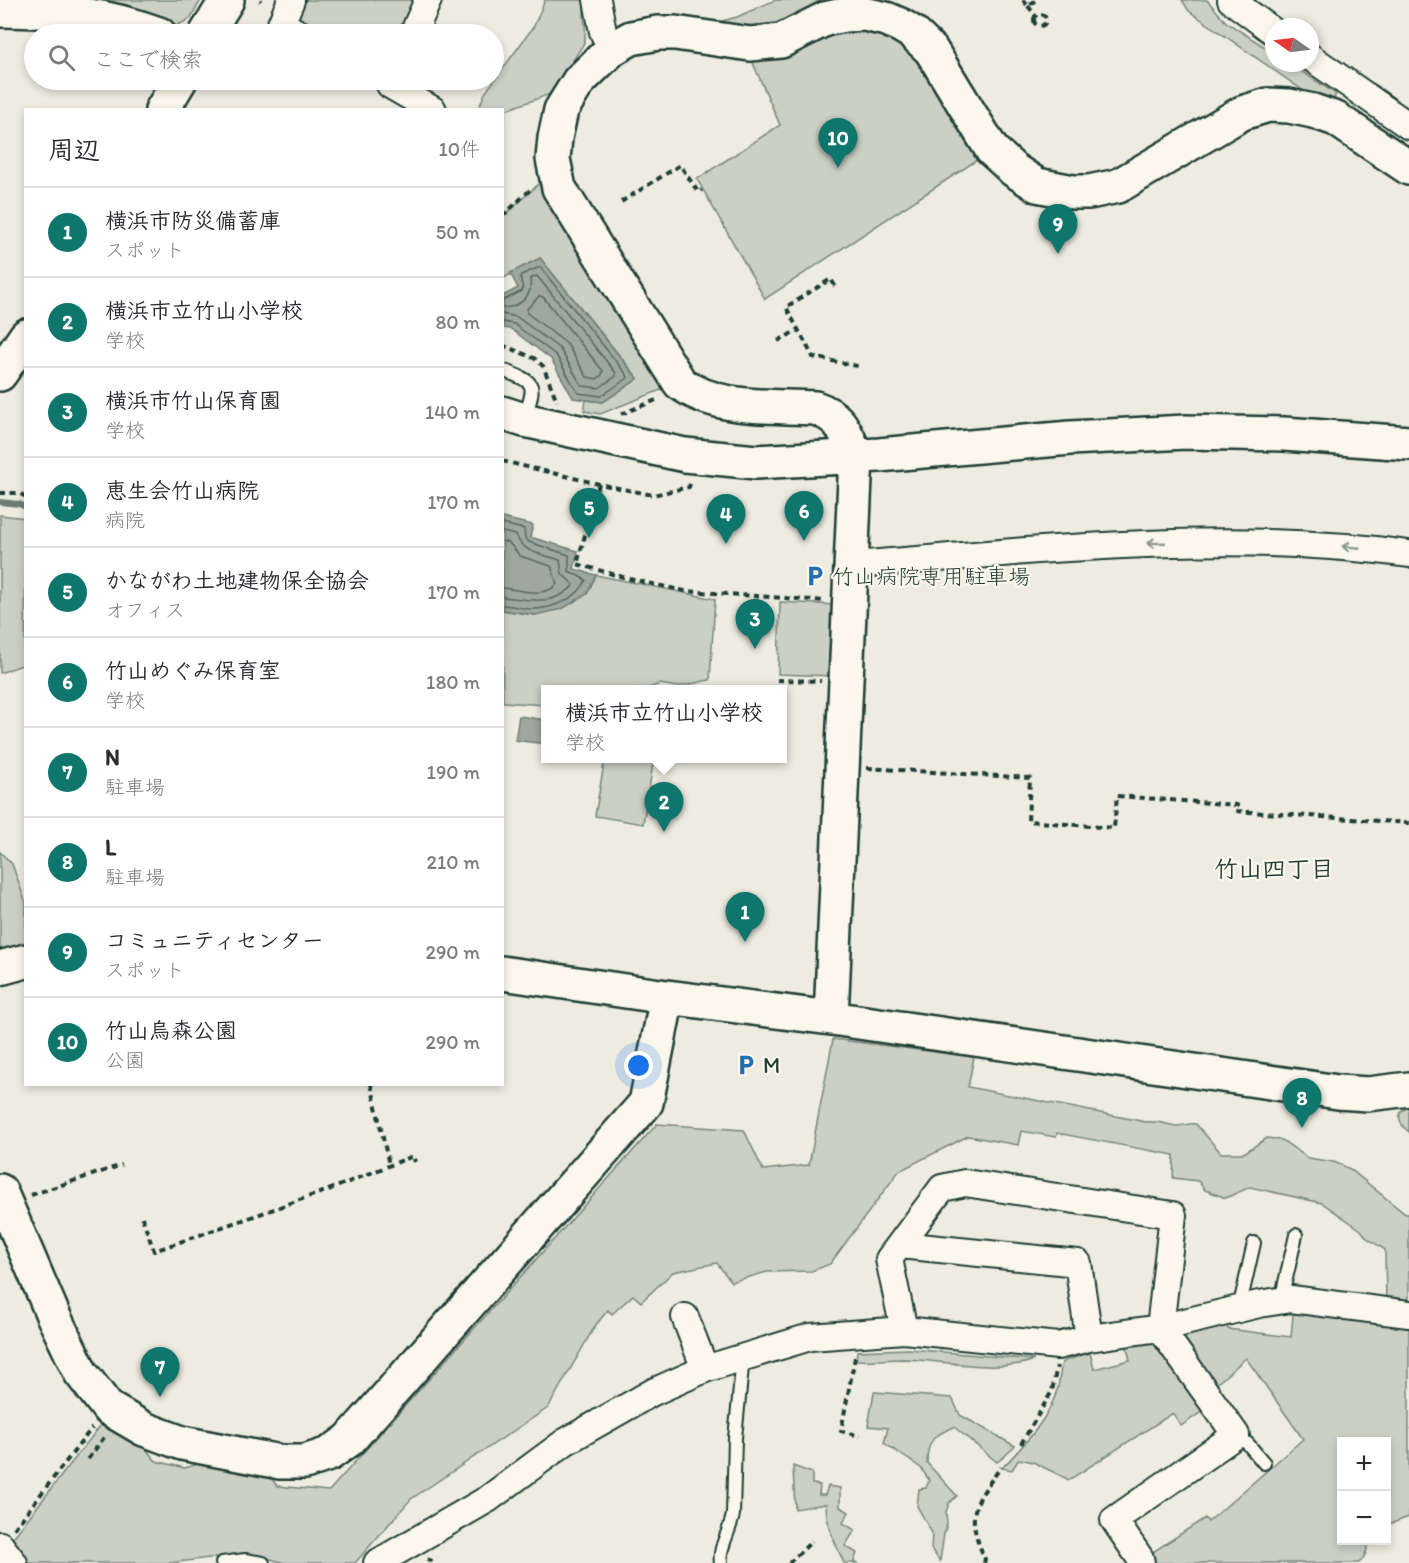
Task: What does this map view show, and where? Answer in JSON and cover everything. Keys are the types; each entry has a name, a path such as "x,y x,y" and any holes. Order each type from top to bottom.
{"street":[{"path":"212,24 227,0"},
{"path":"281,24 291,0"},
{"path":"417,24 428,0"},
{"path":"597,0 603,32 612,49"},
{"path":"1231,0 1265,25"},
{"path":"0,10 44,5 132,24"},
{"path":"831,1018 856,456 844,430 829,412 815,408 727,403 708,399 680,383 559,188 553,159 555,138 561,110 579,81 612,49 631,38 658,33 675,33 750,44 781,41 825,20 844,15 864,14 886,19 913,33 931,50 992,150 1014,170 1037,185 1073,192 1089,192 1118,186 1242,113 1268,105 1301,108 1336,119 1409,168"},
{"path":"1319,63 1409,126"},
{"path":"163,108 174,90"},
{"path":"402,90 430,108"},
{"path":"0,374 24,339"},
{"path":"513,417 685,455 756,462 1070,438 1186,432 1284,434 1409,443"},
{"path":"852,565 1141,544 1228,541 1357,547 1409,554"},
{"path":"0,968 24,962"},
{"path":"504,973 831,1018 1338,1092 1368,1094 1409,1089"},
{"path":"14,1193 53,1315 81,1373 108,1408 144,1429 182,1443 280,1462 305,1462 328,1454 349,1440 646,1103 667,997"},
{"path":"904,1330 889,1259 942,1188 965,1183 1173,1215 1160,1328 1236,1435 1114,1520 1140,1558 1141,1563"},
{"path":"900,1245 1078,1263 1089,1338"},
{"path":"377,1563 488,1498 565,1442 653,1392 705,1369 810,1337 904,1330 1058,1346 1089,1338 1160,1328 1292,1299 1409,1314"},
{"path":"685,1317 705,1369"},
{"path":"4,1541 14,1563"}],"lane":[{"path":"504,371 527,379 531,384 532,392 513,417"},
{"path":"1281,1300 1296,1235"},
{"path":"1239,1309 1254,1243"},
{"path":"721,1563 720,1556 733,1514 735,1438 743,1357"},
{"path":"1236,1435 1248,1444 1264,1463"},
{"path":"0,1560 6,1563"},
{"path":"222,1563 245,1560 263,1563"}],"path":[{"path":"1023,0 1035,15"},
{"path":"1028,6 1036,0"},
{"path":"621,202 680,165 698,192 702,190"},
{"path":"504,214 555,166"},
{"path":"835,286 831,279 786,307 813,357 862,367"},
{"path":"778,341 798,330"},
{"path":"504,346 534,358 543,366 559,405"},
{"path":"613,417 669,395"},
{"path":"504,461 653,495 689,487 692,477"},
{"path":"599,484 577,564 685,591 833,602"},
{"path":"0,493 19,493 24,496"},
{"path":"777,680 846,682"},
{"path":"842,767 1030,778 1028,821 1114,828 1117,795 1237,805 1236,811 1409,823"},
{"path":"371,1086 389,1165"},
{"path":"142,1217 154,1251 331,1190 413,1156 415,1162"},
{"path":"14,1193 122,1165"},
{"path":"1022,1444 1052,1391 1056,1376 1058,1346"},
{"path":"855,1357 841,1431 860,1436"},
{"path":"4,1541 93,1427"},
{"path":"984,1563 985,1559 975,1536 974,1509 980,1494 1001,1467"},
{"path":"789,1563 812,1541"}],"shaded area":[{"path":"75,0 201,0 190,19 180,24 154,24"},
{"path":"302,0 418,0 407,24 301,24 297,11"},
{"path":"545,0 586,0 584,43 553,93 506,110 504,121 504,108 479,108 487,90 504,90 504,67 534,26"},
{"path":"775,0 845,0 767,28 714,23 737,17"},
{"path":"1182,0 1207,0 1226,22 1265,47 1265,64 1189,11"},
{"path":"869,30 889,35 905,45 919,59 966,140 980,158 765,299 697,179 780,125 750,56 827,35"},
{"path":"1277,72 1303,72 1336,94 1332,103 1311,96"},
{"path":"542,181 669,387 600,414 584,411 586,400 603,402 638,378 540,258 504,278 504,215"},
{"path":"0,515 24,518 24,664 0,673"},
{"path":"596,575 715,599 710,680 686,685 541,685 541,705 504,702 504,610 535,615 587,594"},
{"path":"780,602 837,605 833,676 778,674"},
{"path":"604,763 653,763 643,824 595,816"},
{"path":"0,852 12,864 24,897 24,947 0,956"},
{"path":"833,1039 974,1057 968,1087 1146,1122 1176,1126 1196,1124 1221,1153 1244,1153 1267,1138 1282,1140 1308,1158 1334,1162 1350,1169 1409,1215 1409,1517 1391,1524 1391,1437 1337,1437 1337,1545 1367,1545 1366,1553 1359,1563 1146,1563 1145,1557 1205,1518 1208,1522 1303,1439 1246,1358 1213,1387 1173,1337 1226,1317 1228,1329 1291,1337 1294,1304 1386,1301 1385,1250 1322,1203 1250,1187 1226,1198 1205,1190 1198,1181 1173,1178 1174,1155 1057,1133 1056,1137 1021,1131 1018,1145 968,1136 899,1171 830,1264 812,1271 767,1272 731,1282 717,1263 673,1272 641,1302 633,1295 612,1314 608,1310 595,1326 548,1408 411,1499 355,1563 285,1563 249,1553 170,1563 21,1563 8,1544 104,1421 146,1449 156,1461 185,1468 207,1461 269,1475 277,1486 329,1491 657,1124 744,1130 763,1170 809,1165"},
{"path":"1409,1107 1409,1132 1401,1122 1400,1115 1404,1109"},
{"path":"1155,1338 1210,1406 1181,1426 1173,1413 1069,1480 1033,1462 1019,1459 1012,1470 1002,1468 1049,1410 1058,1387 1062,1363 1090,1353 1094,1369 1130,1360 1126,1344"},
{"path":"909,1349 1034,1360 1020,1364 987,1366 903,1359 856,1360 857,1351"},
{"path":"874,1392 952,1398 960,1415 1015,1446 997,1462 954,1427 933,1439 928,1449 927,1463 957,1496 949,1503 946,1512 947,1524 940,1561 931,1549 932,1533 917,1506 919,1489 926,1488 929,1480 921,1468 884,1443 888,1428 868,1426"},
{"path":"793,1466 812,1473 812,1484 820,1485 819,1495 825,1495 828,1486 840,1488 840,1507 849,1512 843,1523 855,1530 845,1546 857,1553 854,1561 857,1563 844,1563 829,1527 826,1504 795,1509"}],"water":[{"path":"540,258 638,379 603,402 573,398 551,359 511,329 504,328 504,295 518,288 510,273"},
{"path":"504,518 533,525 530,537 578,551 574,569 596,575 587,594 562,609 535,615 504,610"},
{"path":"519,716 541,719 541,743 515,740"}],"waterway":[{"path":"0,502 24,506"}],"place":[{"name":"竹山烏森公園","path":"838,168"},
{"name":"コミュニティセンター","path":"1058,254"},
{"name":"かながわ土地建物保全協会","path":"589,538"},
{"name":"竹山めぐみ保育室","path":"804,541"},
{"name":"恵生会竹山病院","path":"726,544"},
{"name":"竹山病院専用駐車場","path":"815,576"},
{"name":"横浜市竹山保育園","path":"755,649"},
{"name":"横浜市立竹山小学校","path":"664,832"},
{"name":"横浜市防災備蓄庫","path":"745,942"},
{"name":"M","path":"746,1065"},
{"name":"L","path":"1302,1128"},
{"name":"N","path":"160,1397"}],"district":[{"name":"竹山四丁目","path":"1274,869"}]}
